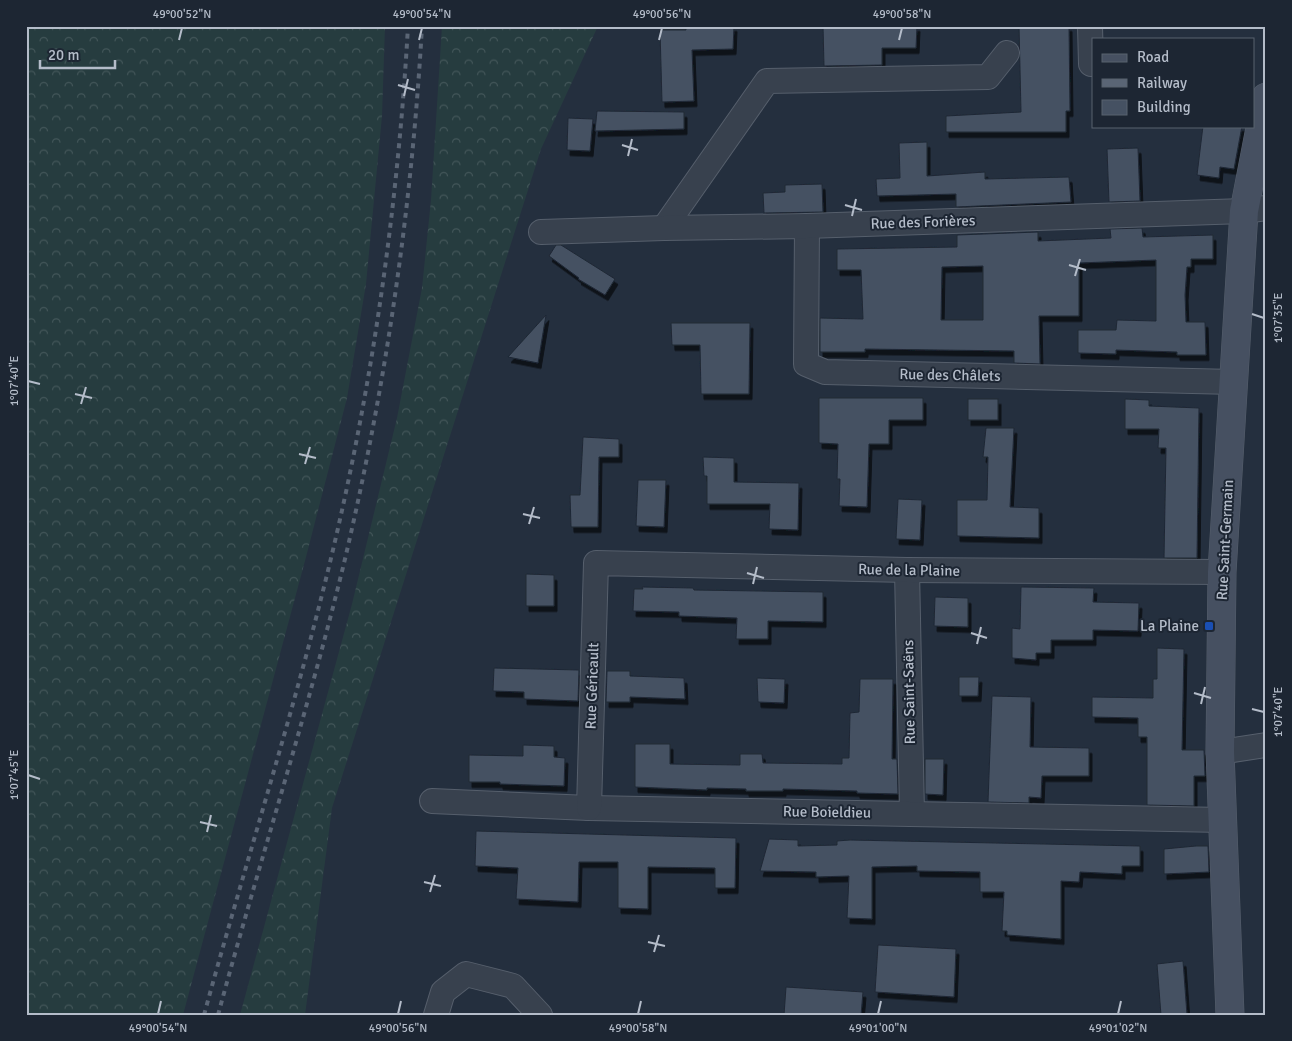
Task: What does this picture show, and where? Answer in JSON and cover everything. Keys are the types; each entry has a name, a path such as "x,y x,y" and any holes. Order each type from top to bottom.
{"street":[{"path":"1090,26 1092,64"},
{"path":"664,228 767,81 988,77 1006,53"},
{"name":"Rue Saint-Germain","path":"1230,1015 1220,752 1222,572 1234,382 1255,210 1266,97"},
{"name":"Rue des Forières","path":"541,232 807,226 1255,210"},
{"name":"Rue des Châlets","path":"807,226 806,364 825,372 1234,382"},
{"name":"Rue de la Plaine","path":"596,564 907,570 1222,572"},
{"name":"Rue Géricault","path":"589,808 596,564"},
{"name":"Rue Saint-Saëns","path":"907,570 912,814"},
{"path":"1220,752 1266,745"},
{"name":"Rue Boieldieu","path":"432,801 589,808 1223,820"},
{"path":"436,1015 443,992 466,974 513,986 540,1015"}],"green space":[{"path":"26,26 385,26 382,116 366,284 347,398 183,1015 26,1015"},
{"path":"442,26 598,26 541,149 332,808 305,1015 240,1015 352,604 397,418 422,288 431,200"}],"building":[{"path":"686,26 734,26 733,49 692,50 694,101 662,102 660,30 686,30"},
{"path":"823,26 917,26 916,48 882,48 882,65 824,66"},
{"path":"1019,26 1069,26 1070,111 1066,111 1066,132 946,132 946,116 1021,112"},
{"path":"597,111 684,112 684,129 595,131"},
{"path":"568,118 593,119 590,151 567,150"},
{"path":"1203,128 1242,128 1234,169 1220,167 1219,178 1197,175"},
{"path":"927,142 927,176 985,172 985,179 1069,177 1071,202 956,207 956,194 877,196 876,179 900,178 899,143"},
{"path":"1138,148 1140,201 1109,202 1107,149"},
{"path":"822,184 823,212 764,213 763,193 785,192 785,185"},
{"path":"1142,228 1143,237 1213,235 1213,259 1191,259 1191,267 1187,267 1185,295 1186,322 1205,322 1206,355 1177,355 1177,352 1116,350 1116,354 1078,353 1078,330 1116,330 1117,320 1156,321 1156,260 1079,263 1079,316 1039,316 1040,364 1014,363 1014,351 865,349 865,352 820,352 820,318 863,319 861,270 837,270 837,249 957,247 957,235 1038,232 1038,241 1111,238 1110,229","holes":["983,266 983,320 941,320 942,267"]},
{"path":"556,245 561,245 615,279 605,295 578,279 549,256"},
{"path":"546,315 538,363 508,357"},
{"path":"671,323 750,323 749,394 701,394 700,345 672,345"},
{"path":"819,398 923,398 923,420 889,420 889,444 869,444 867,507 839,506 840,479 837,479 838,444 819,443"},
{"path":"968,399 998,399 998,420 968,420"},
{"path":"1125,399 1149,400 1149,406 1199,408 1197,558 1164,558 1166,448 1158,448 1159,429 1125,429"},
{"path":"986,428 1014,428 1010,507 1039,508 1039,538 957,536 957,500 987,500 988,457 983,457"},
{"path":"583,437 619,439 619,457 599,457 598,527 571,527 570,495 580,495"},
{"path":"703,457 734,458 734,482 799,483 798,530 769,529 770,504 707,504 707,476 704,476"},
{"path":"638,480 666,480 664,527 636,526"},
{"path":"898,499 922,500 920,540 896,539"},
{"path":"526,574 554,575 554,606 526,606"},
{"path":"642,587 693,588 694,590 823,592 823,622 768,621 768,639 736,639 737,618 679,616 679,612 633,611 634,589 643,589"},
{"path":"1021,587 1094,588 1093,602 1139,603 1138,631 1093,630 1093,640 1051,640 1051,653 1036,653 1036,660 1012,658 1012,628 1020,629"},
{"path":"935,597 968,598 968,627 934,626"},
{"path":"1157,648 1184,649 1182,750 1204,750 1205,776 1194,776 1194,806 1147,805 1147,737 1138,737 1138,718 1092,717 1092,697 1153,698 1153,679 1157,679"},
{"path":"494,668 579,670 578,701 524,699 524,692 493,691"},
{"path":"607,671 630,671 630,676 684,678 685,699 630,697 630,702 606,702"},
{"path":"959,677 979,677 978,696 959,696"},
{"path":"757,678 785,679 784,703 758,702"},
{"path":"860,679 893,679 892,759 897,759 898,794 783,789 783,791 746,791 746,789 707,788 707,790 635,787 635,744 670,744 670,764 740,765 740,754 762,754 763,763 842,764 842,758 849,758 850,713 859,712"},
{"path":"992,696 1031,697 1030,747 1089,748 1089,776 1042,776 1041,798 1029,797 1029,803 988,802"},
{"path":"523,745 554,746 554,757 565,758 564,786 469,782 469,755 523,756"},
{"path":"925,759 944,759 943,795 925,794"},
{"path":"476,831 736,838 735,888 715,888 715,868 648,867 648,909 618,908 618,862 579,862 578,902 516,899 518,868 475,866"},
{"path":"769,839 798,840 798,846 837,845 837,841 850,840 1140,846 1140,866 1122,866 1122,874 1080,872 1079,882 1061,881 1061,939 1007,935 1007,931 1002,931 1004,892 980,892 980,872 917,871 917,866 872,867 872,919 847,918 849,876 816,877 816,872 760,871"},
{"path":"1208,846 1209,872 1164,874 1164,849"},
{"path":"878,945 956,949 954,997 875,992"},
{"path":"1183,961 1187,1015 1161,1015 1157,964"},
{"path":"786,987 863,992 861,1015 784,1015"}],"railway":[{"path":"204,1015 318,612 347,489 382,292 398,159 408,26"},
{"path":"218,1015 331,616 360,493 385,361 404,228 412,161 422,26"}],"place":[{"name":"La Plaine","path":"1209,626"}]}
